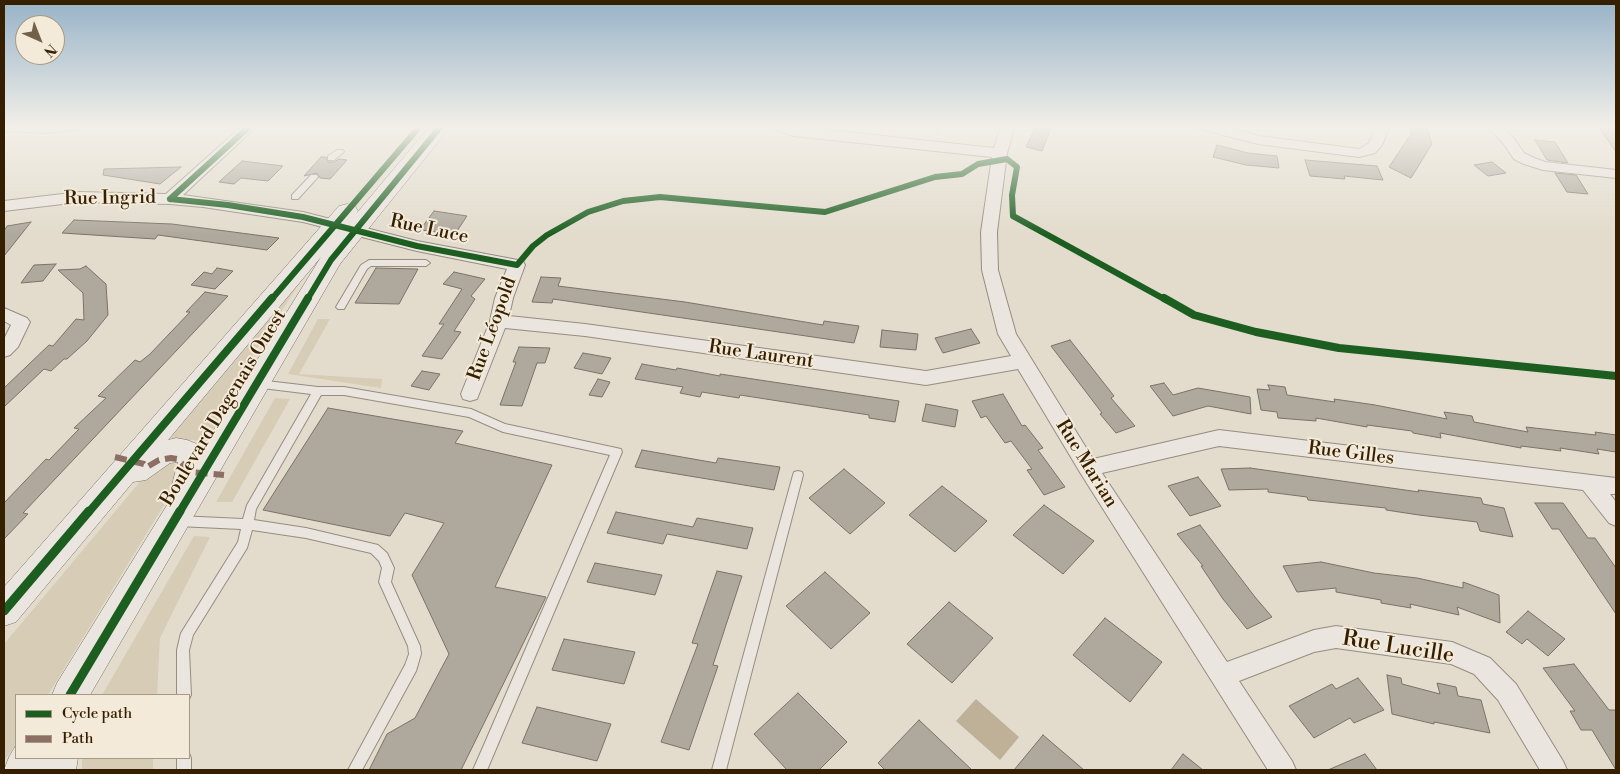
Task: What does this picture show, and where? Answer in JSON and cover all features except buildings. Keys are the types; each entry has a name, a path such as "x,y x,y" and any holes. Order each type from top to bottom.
{"main road":[{"name":"Boulevard Dagenais Ouest","path":"72,693 327,267 345,228 393,162"},
{"name":"Boulevard Dagenais Ouest","path":"4,611 104,495 345,228 407,162"},
{"path":"104,495 157,455 176,450 187,452 192,458 193,463 176,521"},
{"path":"22,770 29,759"}],"street":[{"path":"170,199 210,162"},
{"name":"Rue Marian","path":"999,162 989,232 990,270 1007,334 1088,468 1283,770"},
{"path":"1534,162 1543,166 1616,174"},
{"name":"Rue Ingrid","path":"4,206 79,197 170,199 257,209 345,228"},
{"name":"Rue Luce","path":"345,228 426,248 516,265"},
{"name":"Rue Léopold","path":"470,394 499,321 504,298 516,265"},
{"path":"4,314 22,322 12,342 4,350"},
{"name":"Rue Laurent","path":"499,321 585,330 926,378 1022,361"},
{"name":"Rue Gilles","path":"1088,468 1219,438 1616,486"},
{"path":"1589,483 1616,517"},
{"name":"Rue Lucille","path":"1222,676 1314,641 1336,637 1452,654 1482,666 1507,692 1554,770"}],"lane":[{"path":"295,197 314,177"},
{"path":"341,307 364,267 369,263 426,263"},
{"path":"257,384 315,391 344,391 456,410 471,413 503,428 617,452 480,770"},
{"path":"184,694 183,650 187,633 243,544 251,508 318,392 315,391"},
{"path":"456,410 464,404 470,394"},
{"path":"719,770 798,475"},
{"path":"176,521 248,524 306,533 369,547 379,552 388,568 385,582 414,646 414,661 355,770"}],"shaded area":[{"path":"306,273 255,352 205,444 194,440 171,441 174,431"},
{"path":"318,319 330,319 299,374 382,379 381,388 288,374"},
{"path":"275,398 290,399 232,502 216,502"},
{"path":"174,463 179,469 178,482 49,694 15,694 15,745 4,761 4,644 149,471 160,465"},
{"path":"194,536 210,537 160,638 157,694 103,694"},
{"path":"976,699 1019,737 1000,760 956,721"},
{"path":"82,759 153,759 153,770 82,770"}],"marked path":[{"path":"115,457 144,464 147,467 159,460 171,458 177,459 191,472 224,475"}],"cycle path":[{"path":"170,199 210,162"},
{"path":"4,611 389,162"},
{"path":"71,694 331,260 411,162"},
{"path":"170,199 228,205 303,217 417,246 517,265 533,246 547,235 588,212 623,201 660,197 825,212 935,177 962,174 978,164 989,162"},
{"path":"1011,162 1017,167 1012,195 1013,216 1194,315 1256,332 1339,348 1616,376"}]}
